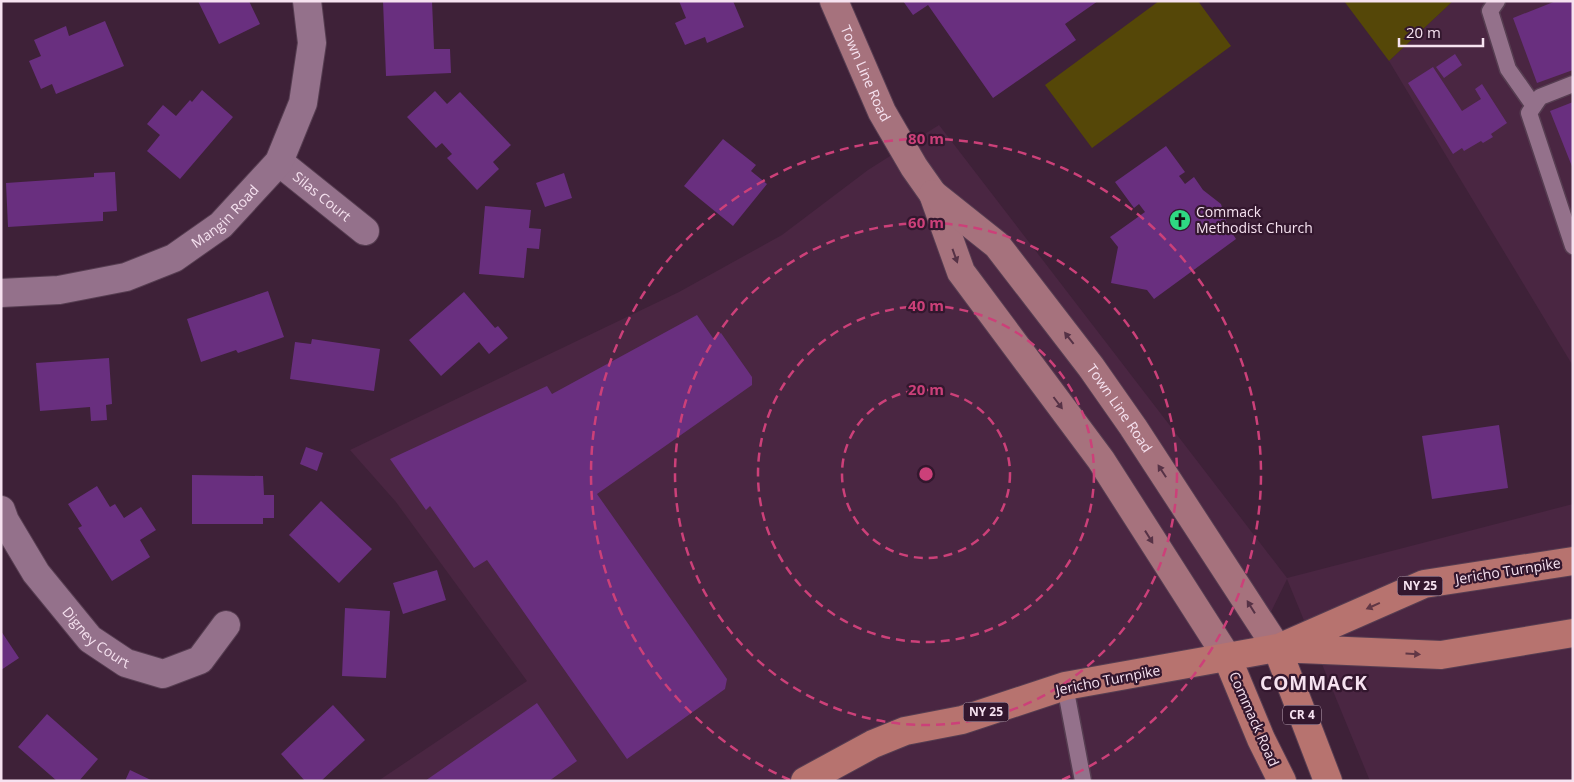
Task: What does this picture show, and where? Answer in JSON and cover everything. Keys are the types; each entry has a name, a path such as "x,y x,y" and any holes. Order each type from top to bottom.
{"main road":[{"name":"Town Line Road","path":"834,1 882,112 914,167 933,194 961,272 1101,460 1227,657"},
{"name":"Town Line Road","path":"933,194 997,246 1085,359 1149,451 1277,648"},
{"name":"Jericho Turnpike","path":"1277,648 1424,584 1573,561"},
{"name":"Jericho Turnpike","path":"805,781 873,744 905,731 962,720 1065,686 1277,648 1441,655 1573,633"},
{"name":"CR 4","path":"1277,648 1328,781"},
{"name":"Commack Road","path":"1227,657 1261,740 1282,781"}],"street":[{"name":"Mangin Road","path":"1,293 59,290 126,277 174,258 221,225 279,162 303,103 312,43 307,1"},
{"name":"Silas Court","path":"279,162 365,231"},
{"name":"Digney Court","path":"1,510 5,521 36,573 90,639 126,663 163,674 200,660 226,626"}],"lane":[{"path":"1497,1 1490,11 1508,70 1534,106"},
{"path":"1573,84 1540,97 1529,113 1573,246"},
{"path":"1065,686 1083,781"}],"shaded area":[{"path":"1159,1 1198,1 1231,46 1092,148 1045,85"},
{"path":"1344,1 1453,1 1389,61"},
{"path":"1453,1 1573,1 1573,366 1389,61"},
{"path":"939,125 1287,578 1573,504 1573,781 1370,781 1287,579 1237,682 1270,781 378,781 527,681 396,502 350,450 679,292 782,235 868,170"}],"building":[{"path":"198,1 249,1 260,24 219,44"},
{"path":"383,1 432,1 434,49 450,49 451,73 386,76"},
{"path":"679,1 733,1 744,27 707,43 705,37 685,45 675,23 686,18"},
{"path":"903,1 1098,1 1065,24 1076,40 993,98 928,5 913,15"},
{"path":"1556,1 1573,1 1573,70 1537,83 1513,18"},
{"path":"105,21 124,66 56,94 52,84 41,89 29,61 41,56 34,40 66,26 69,36"},
{"path":"1455,54 1462,65 1444,78 1436,67"},
{"path":"1433,67 1462,111 1481,99 1475,89 1482,84 1507,123 1491,134 1493,137 1483,143 1481,141 1464,151 1462,148 1453,154 1408,83"},
{"path":"202,90 233,117 180,179 147,151 160,135 147,124 163,105 176,116"},
{"path":"435,91 447,104 460,92 511,145 493,162 499,169 477,190 447,158 452,154 442,143 436,148 407,117"},
{"path":"1573,102 1573,169 1550,111"},
{"path":"723,139 756,165 751,171 767,184 733,226 684,186"},
{"name":"Commack Methodist Church","path":"1166,146 1185,172 1179,176 1185,184 1194,177 1203,190 1221,204 1228,227 1236,239 1154,299 1147,290 1111,283 1118,247 1110,237 1145,212 1139,204 1134,208 1115,182"},
{"path":"115,172 117,211 103,212 103,221 8,227 6,183 94,177 94,173"},
{"path":"564,173 572,198 545,207 536,183"},
{"path":"485,206 531,210 529,228 541,229 539,249 527,248 524,278 479,274"},
{"path":"268,291 284,337 238,353 236,350 201,362 187,319"},
{"path":"464,292 495,328 498,326 508,338 489,354 479,342 441,376 409,340"},
{"path":"697,315 713,338 721,333 752,377 752,385 597,494 727,679 725,689 627,759 487,560 474,568 430,506 426,510 390,459 547,386 552,394"},
{"path":"312,339 380,349 374,391 290,379 295,342 311,344"},
{"path":"109,358 112,404 106,405 107,420 91,421 90,407 40,411 36,363"},
{"path":"1499,425 1508,488 1432,499 1422,436"},
{"path":"306,447 323,453 317,471 300,464"},
{"path":"192,475 263,476 264,495 274,495 274,518 263,518 263,524 192,524"},
{"path":"97,486 110,507 115,504 124,518 141,507 156,530 140,540 150,557 112,581 78,528 82,526 68,504"},
{"path":"321,501 372,549 339,583 289,535"},
{"path":"437,570 446,600 403,614 393,583"},
{"path":"345,608 390,611 386,678 342,676"},
{"path":"1,631 19,658 1,670"},
{"path":"537,703 577,761 549,781 425,781"},
{"path":"333,705 365,740 321,781 305,781 281,754"},
{"path":"47,714 98,759 79,781 57,781 18,747"},
{"path":"130,770 153,781 125,781"}],"place":[{"name":"Commack Methodist Church","path":"1180,220"}],"district":[{"name":"COMMACK","path":"1314,683"}]}
